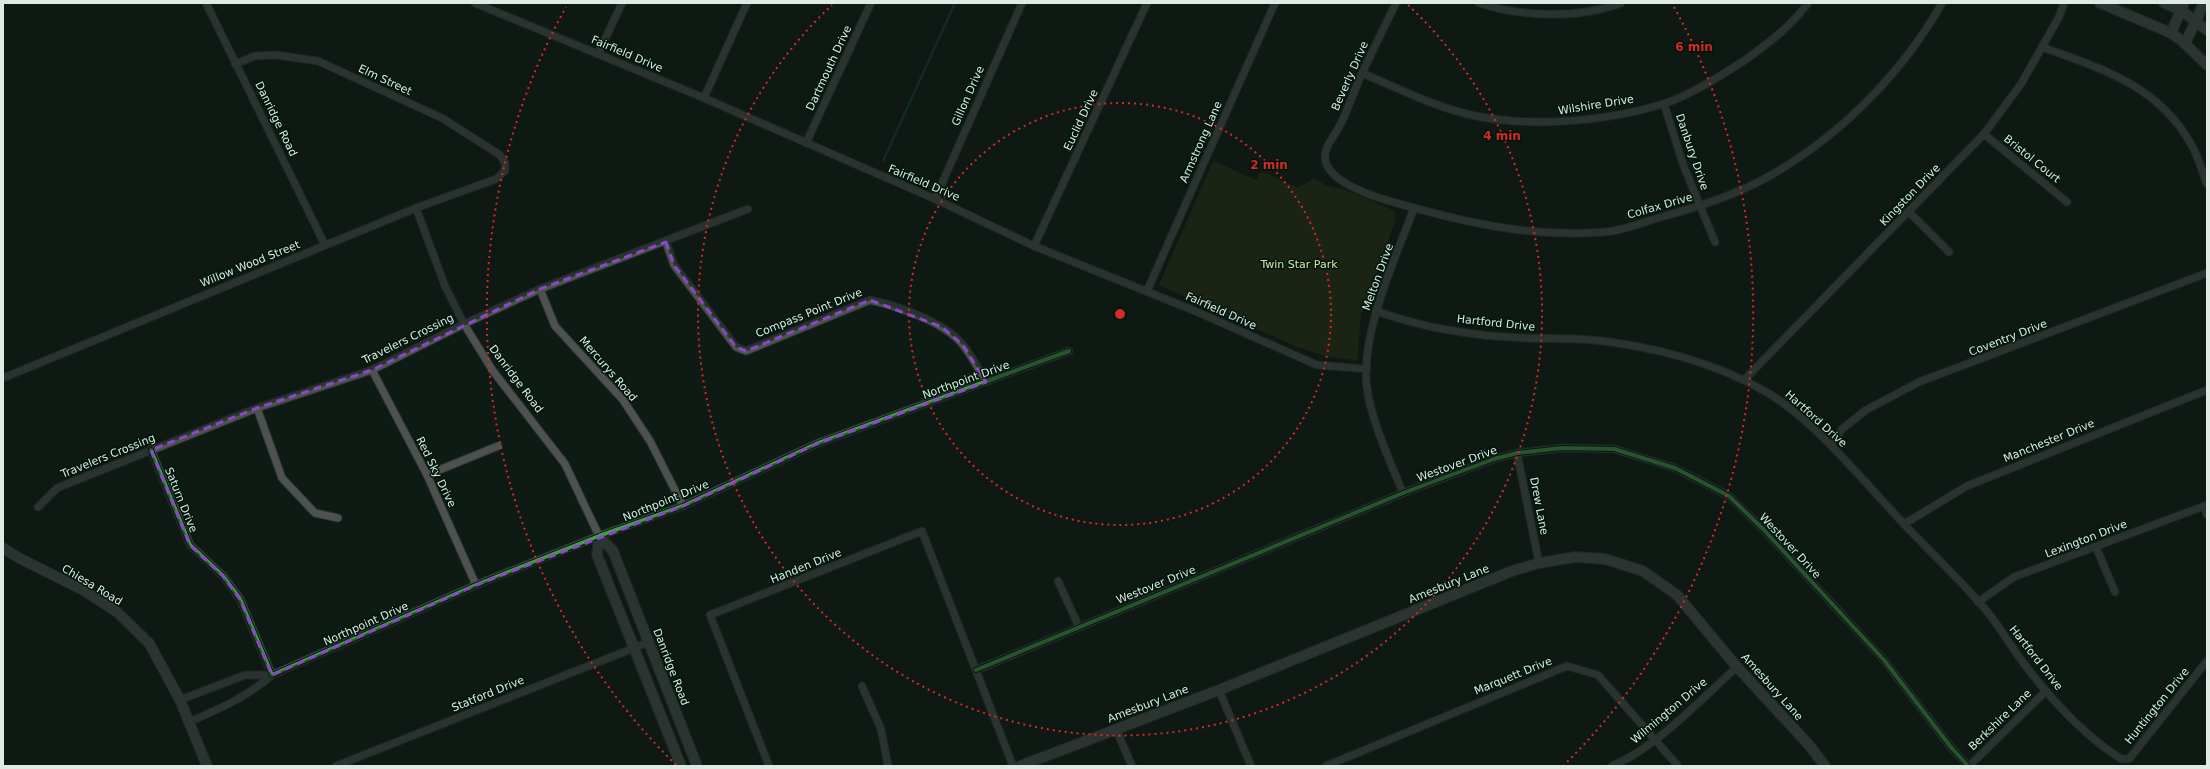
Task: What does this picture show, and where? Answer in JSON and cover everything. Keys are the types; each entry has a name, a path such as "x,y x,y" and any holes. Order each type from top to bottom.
{"street":[{"name":"Danridge Road","path":"206,3 325,245"},
{"name":"Fairfield Drive","path":"475,3 704,98 934,199 1034,246 1147,291 1317,365 1367,369"},
{"path":"493,11 496,3"},
{"path":"598,54 622,3"},
{"path":"704,98 747,3"},
{"name":"Dartmouth Drive","path":"806,143 871,3"},
{"name":"Gillon Drive","path":"934,199 1022,3"},
{"name":"Euclid Drive","path":"1034,246 1147,3"},
{"name":"Armstrong Lane","path":"1147,291 1275,3"},
{"name":"Beverly Drive","path":"1325,158 1327,147 1340,126 1362,73 1396,3"},
{"path":"1479,3 1494,8 1540,14 1578,12 1621,3"},
{"name":"Wilshire Drive","path":"1362,73 1454,111 1481,117 1521,122 1547,123 1578,120 1664,104 1702,87 1780,34 1808,3"},
{"name":"Colfax Drive","path":"1325,158 1334,175 1345,182 1376,197 1414,208 1500,229 1552,233 1606,232 1700,206 1772,175 1797,159 1849,118 1880,87 1931,22 1942,3"},
{"name":"Kingston Drive","path":"1744,380 1984,134 2021,84 2059,17 2064,3"},
{"path":"2100,3 2171,33 2207,65"},
{"path":"2164,3 2183,7 2207,30"},
{"path":"2185,44 2197,21 2204,3"},
{"path":"2171,33 2183,7"},
{"path":"2042,47 2108,71 2138,88 2162,106 2192,145 2207,184"},
{"name":"Elm Street","path":"235,64 255,56 276,55 318,61 442,118 500,156 505,162 504,171"},
{"name":"Danbury Drive","path":"1664,104 1700,206 1715,242"},
{"name":"Bristol Court","path":"1984,134 2067,202"},
{"name":"Willow Wood Street","path":"3,378 416,208 496,179 504,171"},
{"name":"Danridge Road","path":"416,208 445,286 464,324 493,371 565,464 599,536 613,552 697,766"},
{"name":"Melton Drive","path":"1403,493 1375,424 1368,394 1367,369 1376,311 1414,208"},
{"name":"Travelers Crossing","path":"38,508 57,488 257,408 372,370 464,324 540,289 666,242 748,209"},
{"path":"1909,212 1949,252"},
{"name":"Compass Point Drive","path":"666,242 674,265 736,347 746,351 870,300 888,304 942,327 963,344 986,382"},
{"name":"Coventry Drive","path":"1831,446 1842,429 1866,410 1919,382 2207,273"},
{"name":"Mercurys Road","path":"540,289 555,326 623,400 650,441 683,506"},
{"name":"Hartford Drive","path":"1376,311 1403,320 1463,333 1522,338 1592,340 1614,343 1695,361 1744,380 1787,407 1831,446 1978,602 2031,673 2083,730 2121,759"},
{"name":"Northpoint Drive","path":"189,722 239,700 255,691 272,675 476,585 599,536 683,506 816,444 1069,351"},
{"name":"Red Sky Drive","path":"372,370 427,475 476,585"},
{"name":"Manchester Drive","path":"1904,524 1967,486 2207,390"},
{"path":"257,408 282,478 316,513 338,518"},
{"path":"427,475 498,446"},
{"name":"Westover Drive","path":"976,670 1403,493 1494,459 1517,453 1562,448 1614,449 1675,468 1729,496 1764,530 1884,660 1950,746 1968,766"},
{"name":"Saturn Drive","path":"151,450 190,545 223,576 240,599 272,675"},
{"name":"Drew Lane","path":"1517,453 1539,563"},
{"path":"2205,505 2207,515"},
{"name":"Lexington Drive","path":"1978,602 2014,577 2205,505"},
{"name":"Handen Drive","path":"769,766 710,616 922,532 976,670"},
{"path":"599,536 597,555 681,766"},
{"path":"2096,547 2115,592"},
{"name":"Chiesa Road","path":"3,548 19,558 83,590 117,612 149,643 180,700 206,766"},
{"name":"Amesbury Lane","path":"1020,766 1219,690 1512,571 1539,563 1575,556 1605,559 1643,571 1677,594 1738,667 1809,745 1825,766"},
{"path":"1058,581 1078,627"},
{"name":"Statford Drive","path":"336,766 649,642"},
{"name":"Huntington Drive","path":"2121,759 2129,759 2207,661"},
{"name":"Marquett Drive","path":"1326,766 1567,666 1598,675 1656,739 1678,766"},
{"name":"Wilmington Drive","path":"1612,766 1628,759 1656,739 1738,667"},
{"path":"976,670 1013,766"},
{"name":"Northpoint Drive","path":"180,700 246,675 272,675"},
{"path":"862,686 880,729 888,766"},
{"path":"1219,690 1251,766"},
{"name":"Berkshire Lane","path":"1968,766 2046,690"},
{"path":"1116,729 1132,766"}],"highlighted area":[{"path":"666,242 674,265 736,347 746,351 870,300 942,327 963,345 986,382 816,444 683,506 476,585 272,675 240,599 223,576 190,545 151,450 257,408 372,370 540,289"}],"green space":[{"name":"Twin Star Park","path":"1213,161 1256,180 1261,171 1298,188 1314,178 1325,185 1345,190 1395,211 1396,219 1361,315 1357,361 1321,355 1295,346 1159,285"}],"waterway":[{"path":"883,161 955,3"}],"cycle path":[{"path":"151,450 190,545 223,576 240,599 272,675 476,585 599,536 683,506 816,444 1069,351"},
{"path":"976,670 1403,493 1494,459 1517,453 1562,448 1614,449 1675,468 1729,496 1764,530 1884,660 1950,746 1968,766"}]}
